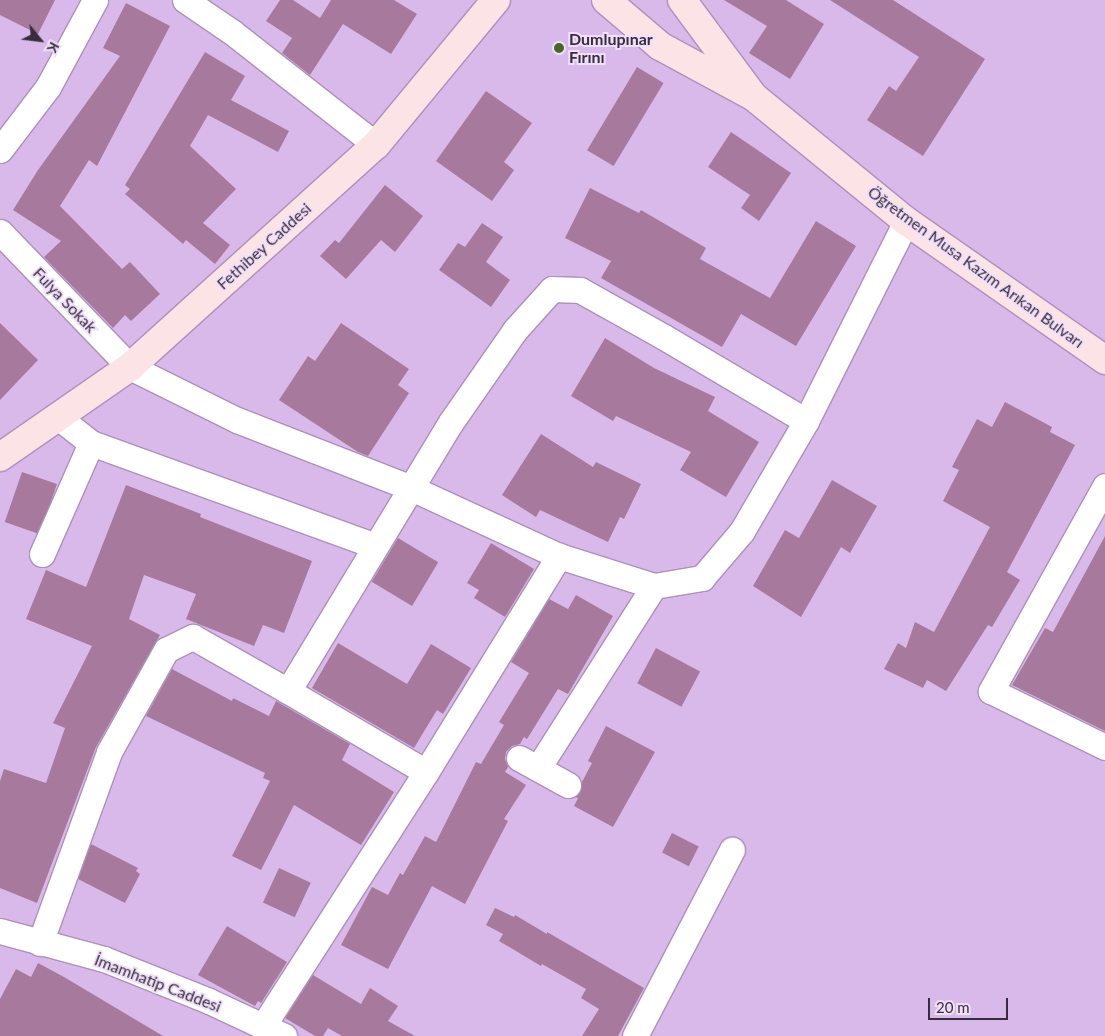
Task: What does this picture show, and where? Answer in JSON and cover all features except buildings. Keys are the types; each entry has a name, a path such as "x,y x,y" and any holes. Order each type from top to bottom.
{"street":[{"path":"0,150 48,87 95,0"},
{"path":"186,0 232,32 376,145"},
{"name":"Fethibey Caddesi","path":"0,457 130,367 376,145 496,0"},
{"name":"Öğretmen Musa Kazım Arıkan Bulvarı","path":"606,0 660,46 754,97 906,221 1105,360"},
{"name":"Öğretmen Musa Kazım Arıkan Bulvarı","path":"682,0 754,97"},
{"path":"568,785 528,763 654,586 702,578 742,531 806,421 906,221"},
{"name":"Fulya Sokak","path":"0,232 130,367 237,420 411,488 559,556 654,586"},
{"path":"288,691 451,422 515,330 552,289 580,290 806,421"},
{"path":"58,417 91,443 376,546"},
{"path":"42,554 91,443"},
{"path":"1105,486 991,692 1105,747"},
{"path":"274,1031 426,772 559,556"},
{"path":"40,943 109,752 166,650 192,637 426,772"},
{"path":"635,1036 732,850"},
{"name":"İmamhatip Caddesi","path":"0,931 104,959 274,1031"}],"place":[{"name":"Dumlupınar Fırını","path":"559,48"}]}
